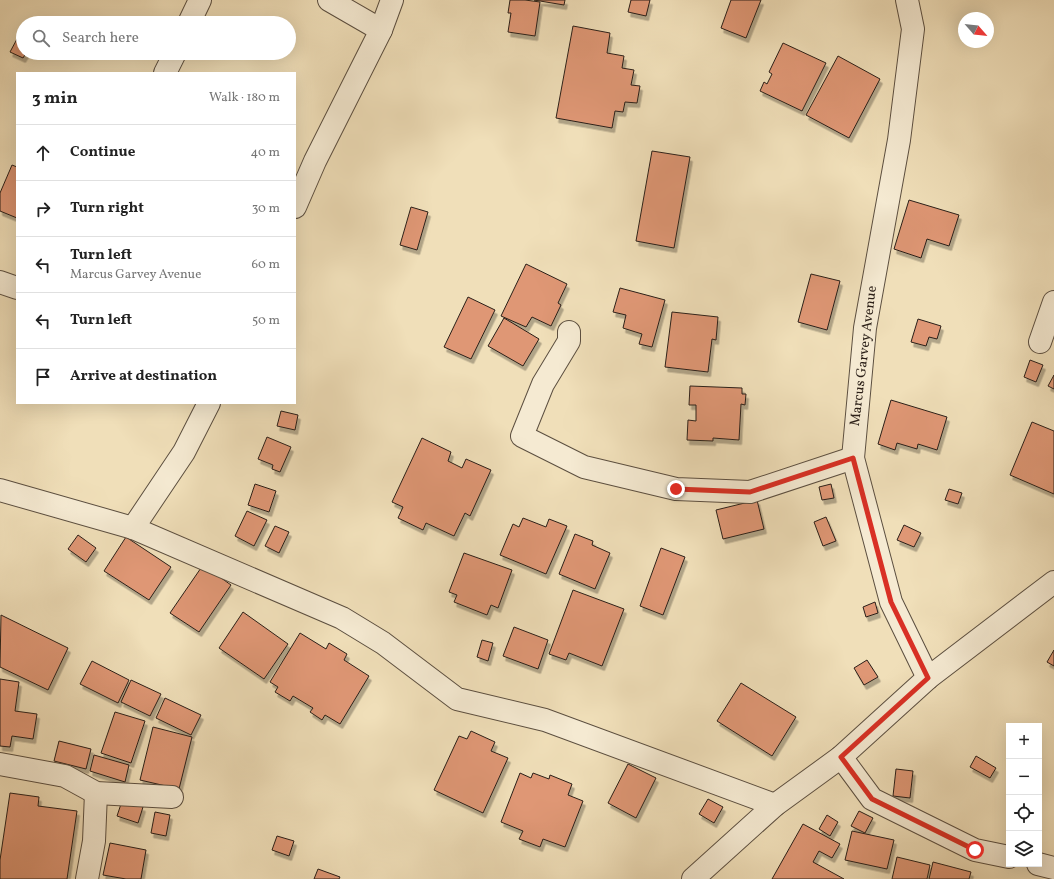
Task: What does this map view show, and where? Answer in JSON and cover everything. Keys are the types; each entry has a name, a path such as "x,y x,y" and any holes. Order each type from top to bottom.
{"street":[{"path":"192,16 200,0"},
{"path":"329,0 381,30"},
{"path":"296,206 315,161 381,30 392,0"},
{"name":"Marcus Garvey Avenue","path":"907,0 913,29 899,140 865,328 853,458 891,602 928,678"},
{"path":"166,72 172,60"},
{"path":"0,282 16,288"},
{"path":"1040,342 1054,302"},
{"path":"569,332 569,341 543,384 522,436 584,467 676,489 750,492 853,458"},
{"path":"133,528 184,452 208,404"},
{"path":"0,490 133,528 342,618 383,644 457,699 545,720 775,805"},
{"path":"693,879 775,805 841,757 928,678 1054,582"},
{"path":"841,757 872,799 975,850 1006,856"},
{"path":"0,764 65,776 96,793 172,797"},
{"path":"87,879 94,841 96,793"},
{"path":"1042,865 1054,868"}],"building":[{"path":"510,0 540,2 535,36 508,32 511,13 508,13"},
{"path":"534,0 565,0 564,5"},
{"path":"631,0 650,0 646,16 628,12"},
{"path":"731,0 761,0 746,38 721,28"},
{"path":"573,26 610,33 607,53 624,56 622,68 634,70 631,85 640,86 637,103 625,102 623,112 615,111 612,128 556,118"},
{"path":"16,41 16,55 10,52"},
{"path":"783,43 826,63 802,111 760,91 764,82 767,84 772,74 769,72"},
{"path":"838,56 880,79 849,138 806,115"},
{"path":"652,151 690,157 674,248 636,241"},
{"path":"12,165 16,167 16,218 0,211 0,193"},
{"path":"909,200 959,215 949,246 927,239 921,258 894,249"},
{"path":"411,207 428,212 417,250 400,245"},
{"path":"526,264 567,284 558,303 561,305 551,326 532,317 526,327 501,316"},
{"path":"811,274 840,281 827,330 798,322"},
{"path":"620,288 665,300 652,347 639,344 642,334 623,328 626,315 613,312"},
{"path":"468,297 495,310 471,359 444,347"},
{"path":"672,312 718,317 716,340 712,339 708,372 665,367"},
{"path":"504,318 539,339 523,366 488,346"},
{"path":"918,319 941,326 937,339 929,337 926,346 911,342"},
{"path":"1030,360 1043,365 1036,382 1024,377"},
{"path":"1054,375 1054,389 1048,386"},
{"path":"690,386 742,388 742,394 746,394 745,405 741,404 739,440 713,438 713,441 687,440 688,420 696,421 696,405 689,405"},
{"path":"891,400 947,417 937,450 918,444 917,449 897,443 895,450 878,444"},
{"path":"281,411 298,415 295,430 277,426"},
{"path":"1032,422 1054,431 1054,494 1010,475"},
{"path":"267,437 291,447 280,472 272,469 273,465 258,459"},
{"path":"422,438 451,452 448,461 462,468 466,459 491,470 470,516 465,513 454,536 426,523 423,530 398,518 403,507 392,502"},
{"path":"255,484 276,491 269,512 248,505"},
{"path":"831,484 834,498 822,500 819,487"},
{"path":"949,489 962,493 958,504 945,500"},
{"path":"757,500 764,529 723,539 716,510"},
{"path":"247,511 267,520 254,546 235,536"},
{"path":"826,517 836,541 823,546 814,522"},
{"path":"523,518 546,527 549,519 567,526 546,574 500,555 513,524 519,527"},
{"path":"904,525 921,533 914,547 897,540"},
{"path":"275,526 289,532 279,553 265,546"},
{"path":"575,534 593,541 592,545 610,553 595,589 559,574"},
{"path":"78,535 96,548 86,562 68,549"},
{"path":"126,537 171,567 149,600 104,571"},
{"path":"661,548 685,557 663,615 640,606"},
{"path":"464,553 512,570 498,608 491,605 487,615 454,602 457,595 449,592"},
{"path":"203,565 231,585 199,632 170,613"},
{"path":"573,590 624,609 602,666 569,653 566,660 549,654"},
{"path":"875,602 878,613 866,617 863,607"},
{"path":"243,612 288,644 264,679 219,648"},
{"path":"1,615 68,648 48,690 0,667"},
{"path":"514,627 548,640 538,669 503,656"},
{"path":"300,633 326,649 329,643 347,654 344,660 369,676 340,724 325,715 322,720 310,712 313,708 293,696 290,701 275,692 278,687 270,682"},
{"path":"482,640 493,643 488,661 477,657"},
{"path":"1054,650 1054,666 1047,662"},
{"path":"867,660 878,677 864,685 854,668"},
{"path":"92,661 129,680 118,703 80,684"},
{"path":"0,679 19,682 15,711 37,714 33,739 12,736 10,747 0,746"},
{"path":"131,680 161,694 150,716 121,702"},
{"path":"741,683 796,717 772,756 717,721"},
{"path":"165,698 201,715 191,735 156,718"},
{"path":"115,712 145,721 131,763 101,753"},
{"path":"153,727 192,737 179,789 140,780"},
{"path":"471,731 495,742 491,751 508,758 483,813 434,790 459,736 467,739"},
{"path":"59,741 91,749 86,769 54,761"},
{"path":"94,755 129,765 125,782 90,771"},
{"path":"976,756 996,768 990,778 970,767"},
{"path":"628,764 656,778 636,818 608,803"},
{"path":"896,769 913,771 910,798 893,796"},
{"path":"520,773 531,778 533,773 549,779 550,775 572,784 568,795 583,801 565,847 543,839 540,847 519,839 523,831 501,822"},
{"path":"10,793 39,797 38,806 77,811 67,879 0,879 0,860"},
{"path":"708,799 723,807 714,823 699,814"},
{"path":"122,801 143,807 138,823 117,816"},
{"path":"859,811 873,818 865,833 851,826"},
{"path":"155,812 170,815 166,836 151,833"},
{"path":"827,815 838,822 830,836 819,829"},
{"path":"803,824 840,844 832,858 819,851 813,862 844,879 772,879"},
{"path":"852,831 894,840 887,869 845,860"},
{"path":"277,836 294,841 289,856 272,850"},
{"path":"110,843 146,850 141,879 126,879 103,875"},
{"path":"897,857 930,865 927,879 892,879"},
{"path":"933,862 971,872 969,879 929,879"},
{"path":"318,869 340,877 339,879 314,879"}],"route":[{"path":"676,489 750,492 853,458 891,602 928,678 841,757 872,799 975,850"}]}
